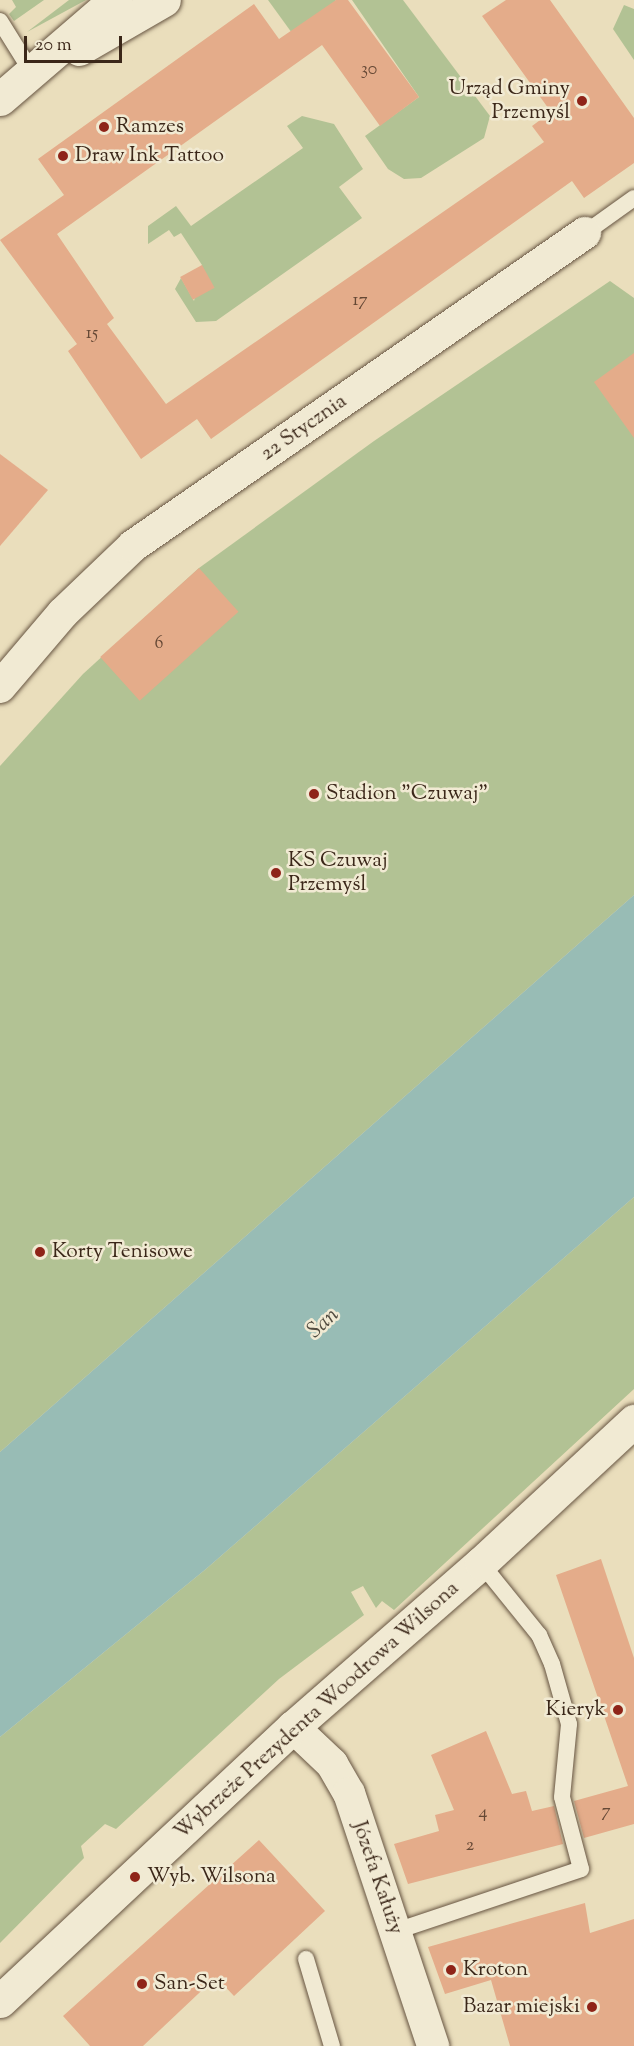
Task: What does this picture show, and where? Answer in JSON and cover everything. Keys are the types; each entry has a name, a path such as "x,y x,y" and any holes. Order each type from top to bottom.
{"street":[{"path":"0,99 33,74 115,0"},
{"path":"33,74 164,0"},
{"name":"22 Stycznia","path":"0,687 63,613 133,546 585,233"},
{"name":"Wybrzeże Prezydenta Woodrowa Wilsona","path":"0,2001 293,1727 481,1563 634,1420"},
{"name":"Józefa Kałuży","path":"293,1727 332,1764 349,1793 433,2046"}],"lane":[{"path":"0,21 33,74"},
{"name":"22 Stycznia","path":"585,233 634,198"},
{"path":"396,1931 581,1869 562,1797 569,1724 552,1664 539,1635 481,1563"},
{"path":"306,1959 332,2046"}],"green space":[{"path":"12,0 44,0 14,21 9,14 16,7"},
{"path":"69,0 86,0 27,32"},
{"path":"268,0 336,0 305,51"},
{"path":"352,0 403,0 490,116 484,138 421,178 404,179 388,169 365,136 419,97"},
{"path":"624,5 634,9 634,60 613,29"},
{"path":"302,116 334,124 363,169 339,187 362,218 216,321 196,322 175,289 181,278 194,301 202,265 181,233 174,237 169,230 148,244 148,226 176,206 191,226 303,148 287,126"},
{"name":"KS Czuwaj Przemyśl","path":"610,281 634,298 634,895 0,1452 0,766 83,674 199,568 374,441"},
{"path":"634,1197 634,1389 394,1610 382,1601 376,1608 363,1586 351,1592 364,1615 279,1679 116,1829 105,1824 81,1846 84,1858 0,1943 0,1737 206,1569"}],"water":[{"name":"San","path":"634,895 634,1197 206,1569 0,1737 0,1452"}],"building":[{"path":"336,0 348,0 419,97 380,126 322,45 57,234 114,318 107,324 166,404 544,142 532,126 551,112 482,16 506,0 550,0 634,118 634,163 584,198 572,181 211,439 197,419 141,459 68,351 77,344 0,240 64,195 38,159 254,4 279,39"},
{"path":"202,265 215,288 193,300 180,277"},
{"path":"634,353 634,438 594,382"},
{"path":"0,454 48,490 0,546"},
{"path":"199,568 238,612 140,701 100,657"},
{"path":"601,1559 634,1658 634,1824 584,1838 574,1801 628,1786 556,1575"},
{"path":"486,1731 512,1794 526,1791 532,1811 554,1806 563,1844 408,1884 394,1844 439,1831 435,1815 454,1810 431,1755"},
{"path":"259,1840 325,1911 234,1996 216,1977 143,2046 90,2046 63,2016"},
{"path":"585,1903 590,1933 634,1919 634,2046 510,2046 491,1980 445,1994 428,1947"}],"place":[{"name":"Urząd Gminy Przemyśl","path":"582,101"},
{"name":"Ramzes","path":"104,127"},
{"name":"Draw Ink Tattoo","path":"63,156"},
{"name":"Stadion \"Czuwaj\"","path":"314,794"},
{"name":"KS Czuwaj Przemyśl","path":"276,873"},
{"name":"Korty Tenisowe","path":"40,1252"},
{"name":"Kieryk","path":"618,1710"},
{"name":"Wyb. Wilsona","path":"135,1877"},
{"name":"Kroton","path":"451,1970"},
{"name":"San-Set","path":"142,1984"},
{"name":"Bazar miejski","path":"592,2007"}]}
